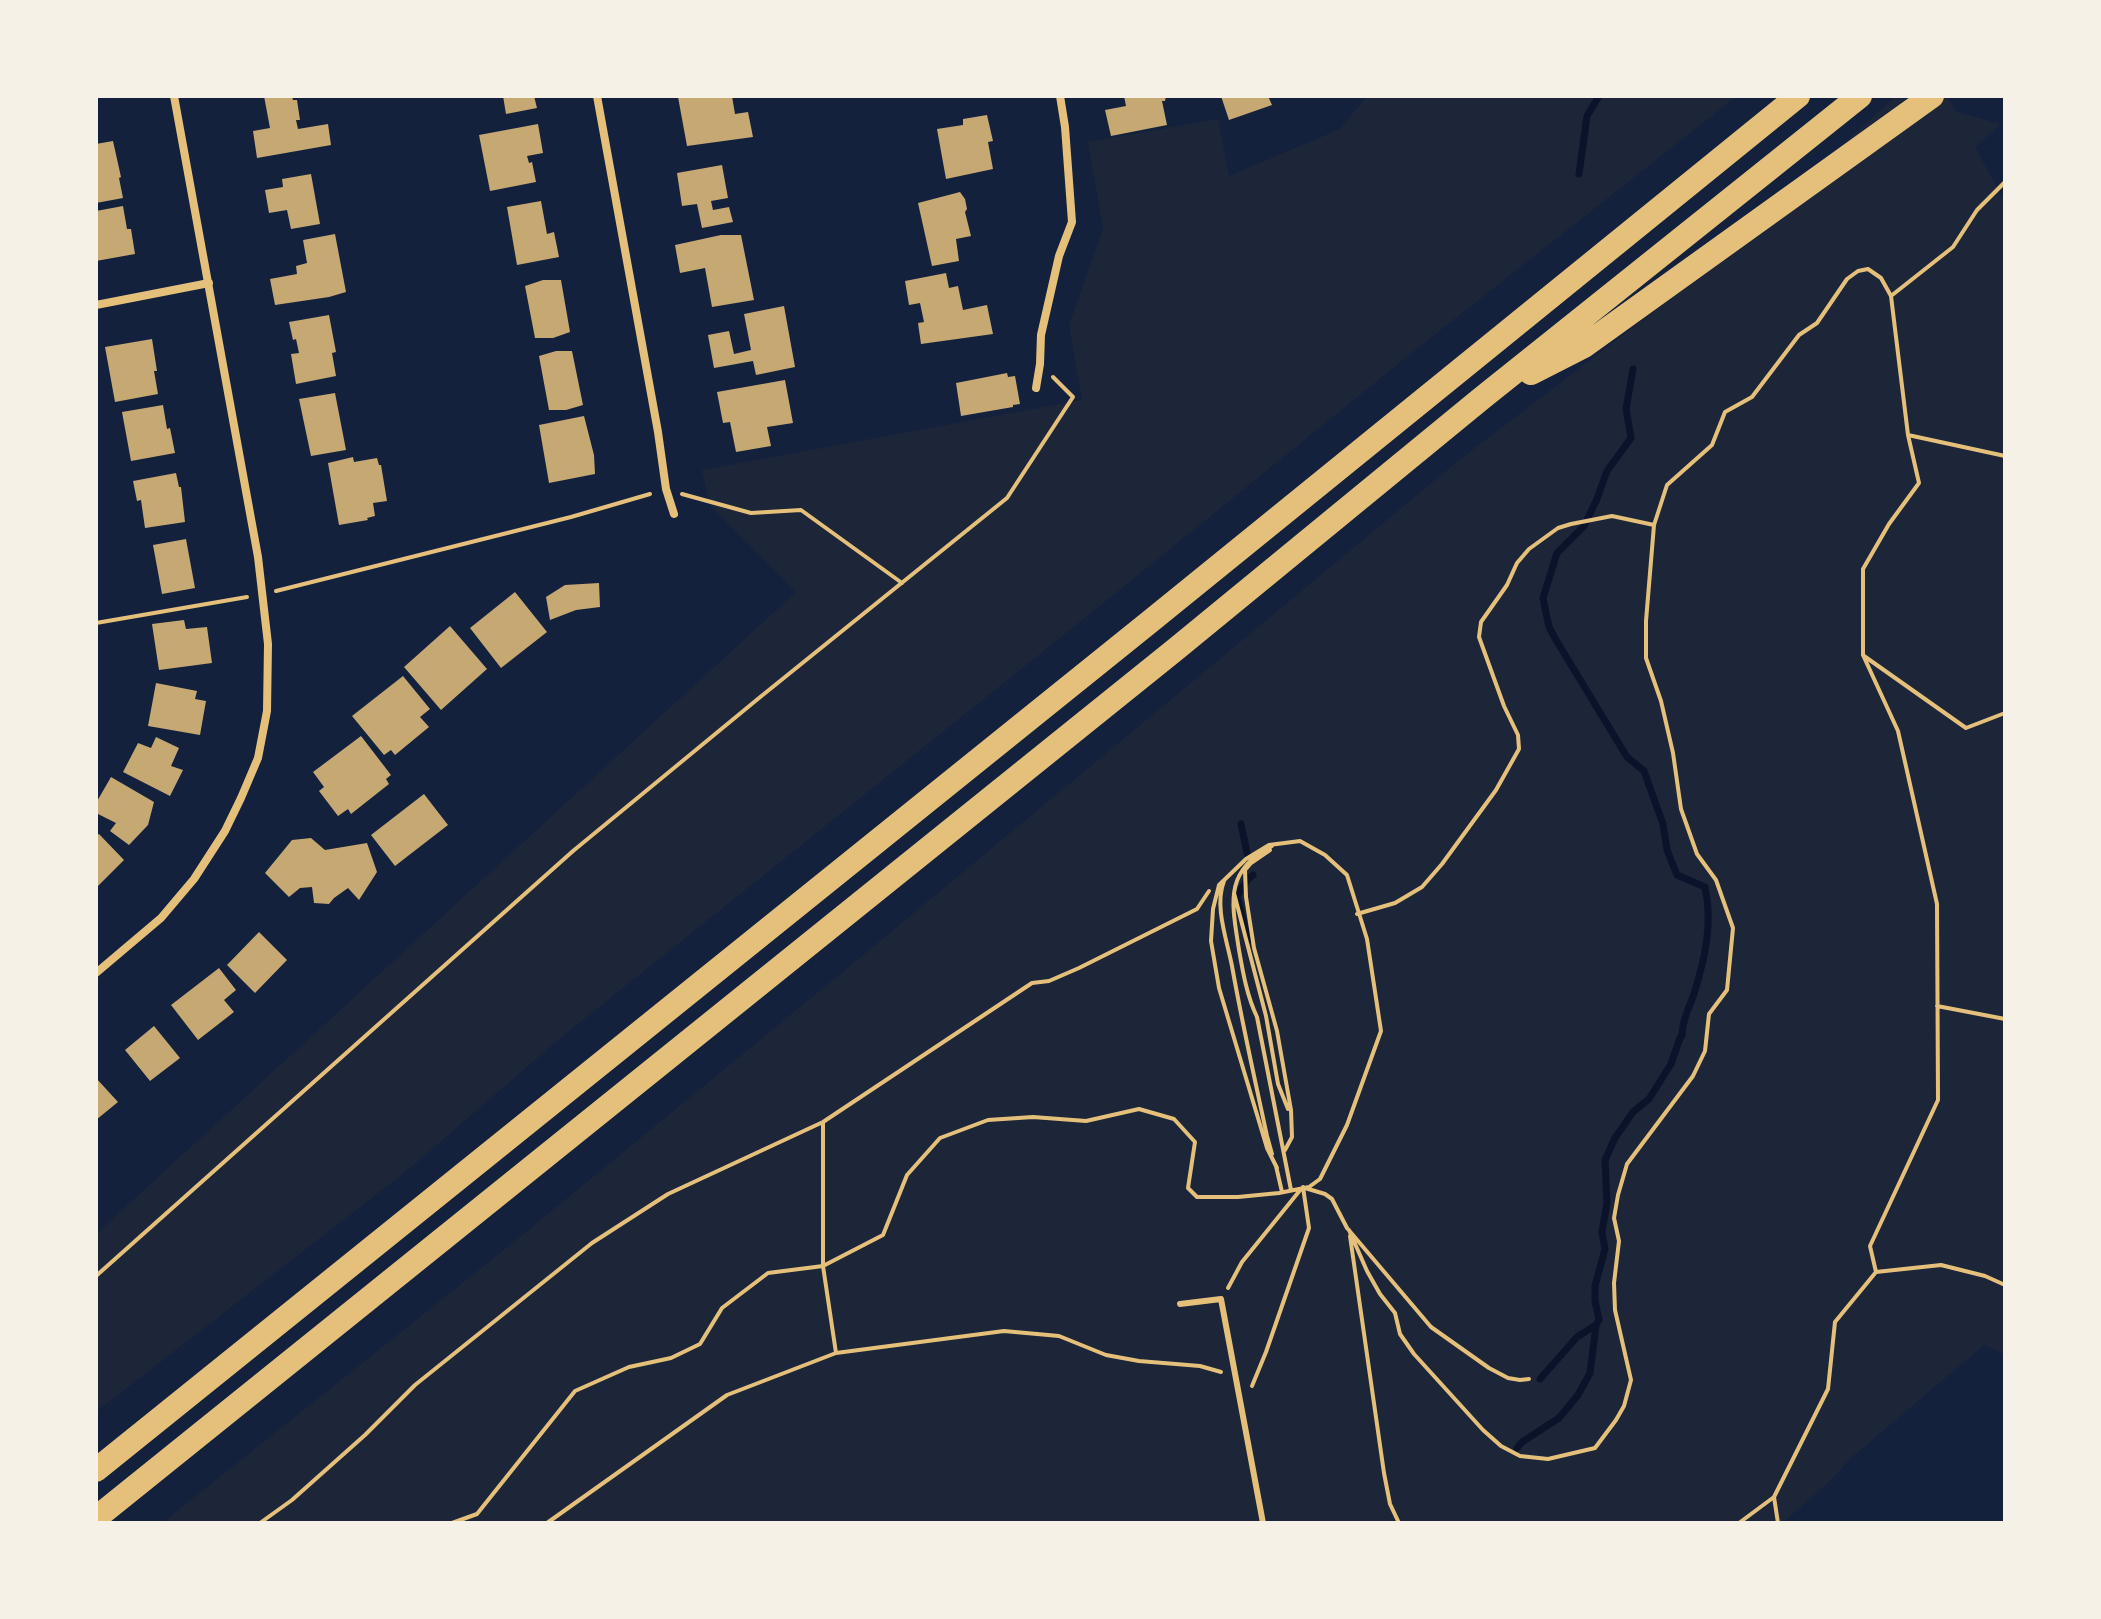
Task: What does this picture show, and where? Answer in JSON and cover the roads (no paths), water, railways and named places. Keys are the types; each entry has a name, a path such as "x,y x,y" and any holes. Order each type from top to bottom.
{"highway":[{"path":"96,1470 1798,96"},
{"path":"96,1518 1860,96"},
{"path":"1482,398 1584,346 1932,96"}],"street":[{"path":"96,973 161,918 194,879 225,831 258,758 267,711 268,644 258,557 174,96"},
{"path":"597,96 666,489 674,514"},
{"path":"1036,388 1041,335 1059,256 1072,222 1060,96"},
{"path":"96,305 209,283"}],"lane":[{"path":"1180,1304 1221,1299 1263,1523"}],"waterway":[{"path":"1579,174 1587,116 1599,96"},
{"path":"1517,1448 1559,1418 1578,1395 1590,1373 1599,1320 1595,1286 1605,1249 1602,1232 1607,1203 1605,1160 1615,1138 1633,1112 1649,1099 1671,1064 1682,1036 1707,941 1705,887 1677,875 1644,771 1627,757 1556,640 1549,627 1543,598 1557,553 1584,526 1607,471 1631,438 1626,409 1633,369"},
{"path":"1241,824 1249,862"},
{"path":"1248,940 1237,896 1253,875"},
{"path":"1540,1379 1577,1337 1596,1325"}]}
